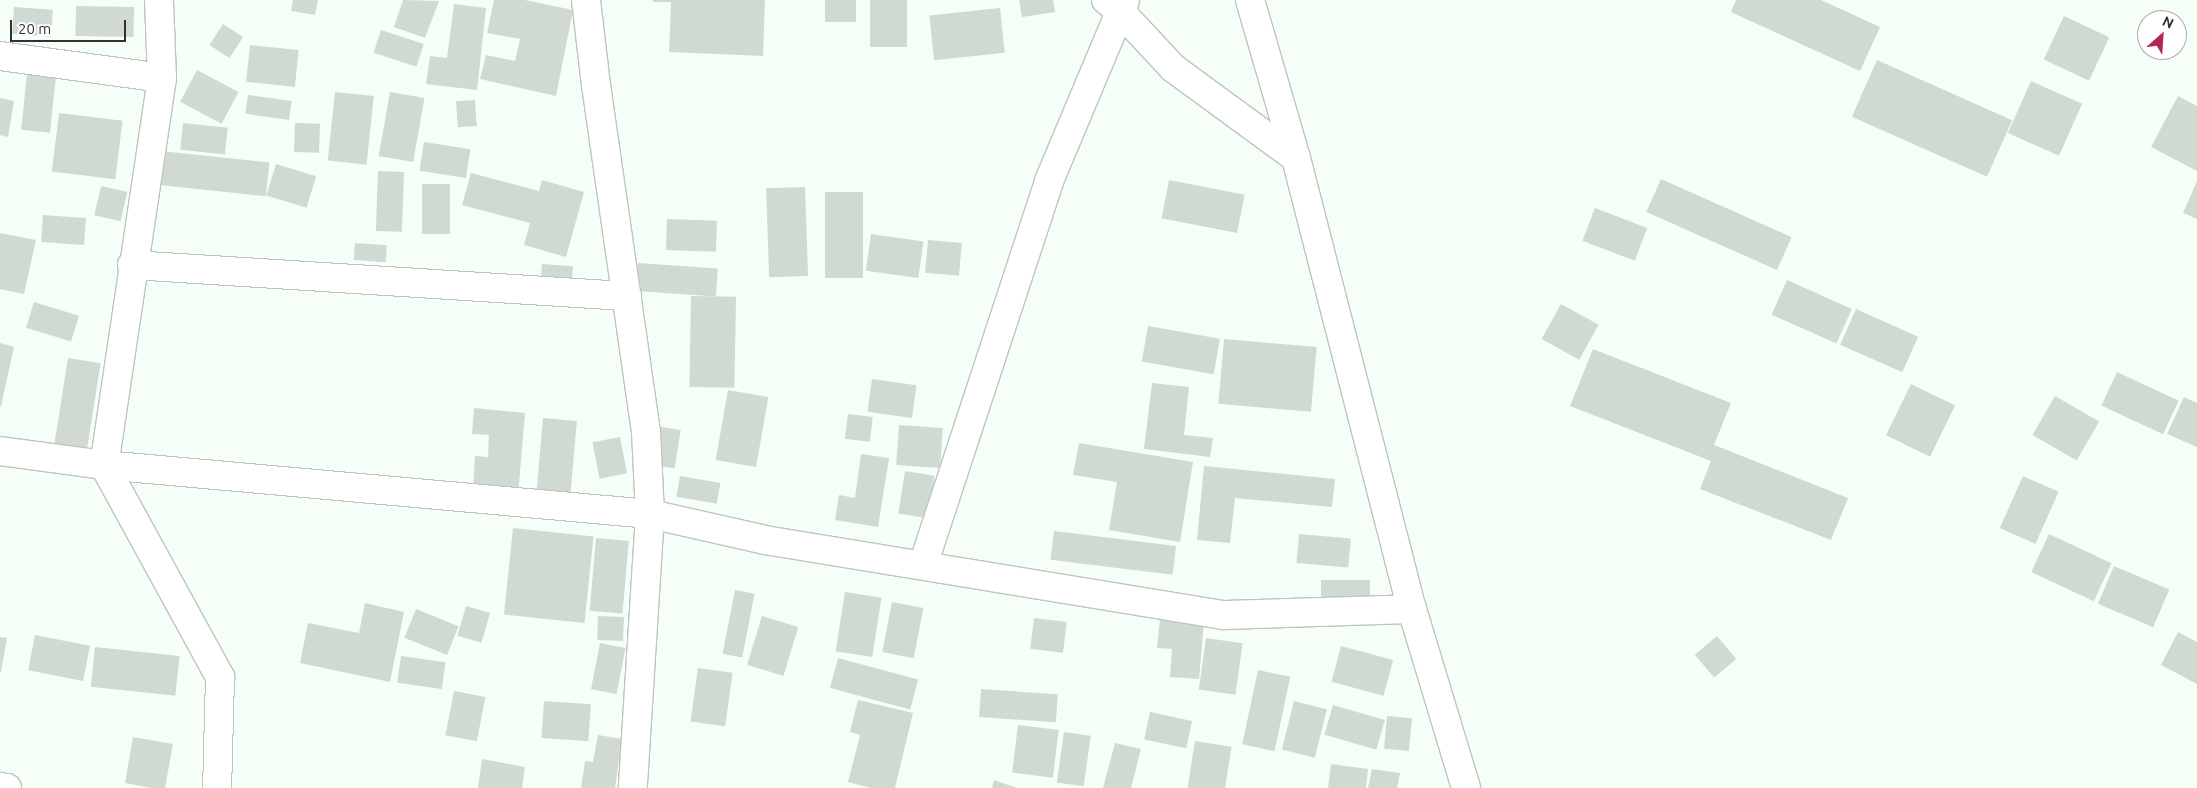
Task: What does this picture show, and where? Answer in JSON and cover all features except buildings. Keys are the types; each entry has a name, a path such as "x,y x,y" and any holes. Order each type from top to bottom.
{"street":[{"path":"159,0 162,78 132,264 104,465 220,677 216,788"},
{"path":"586,0 646,432 650,514 632,788 636,788"},
{"path":"1250,0 1296,158 1412,608 1466,788"},
{"path":"923,565 1049,181 1117,3 1173,68 1296,158"},
{"path":"0,56 162,78"},
{"path":"132,264 627,296"},
{"path":"0,451 104,465 650,514 765,540 1222,615 1412,608"},
{"path":"0,787 6,788"}]}
